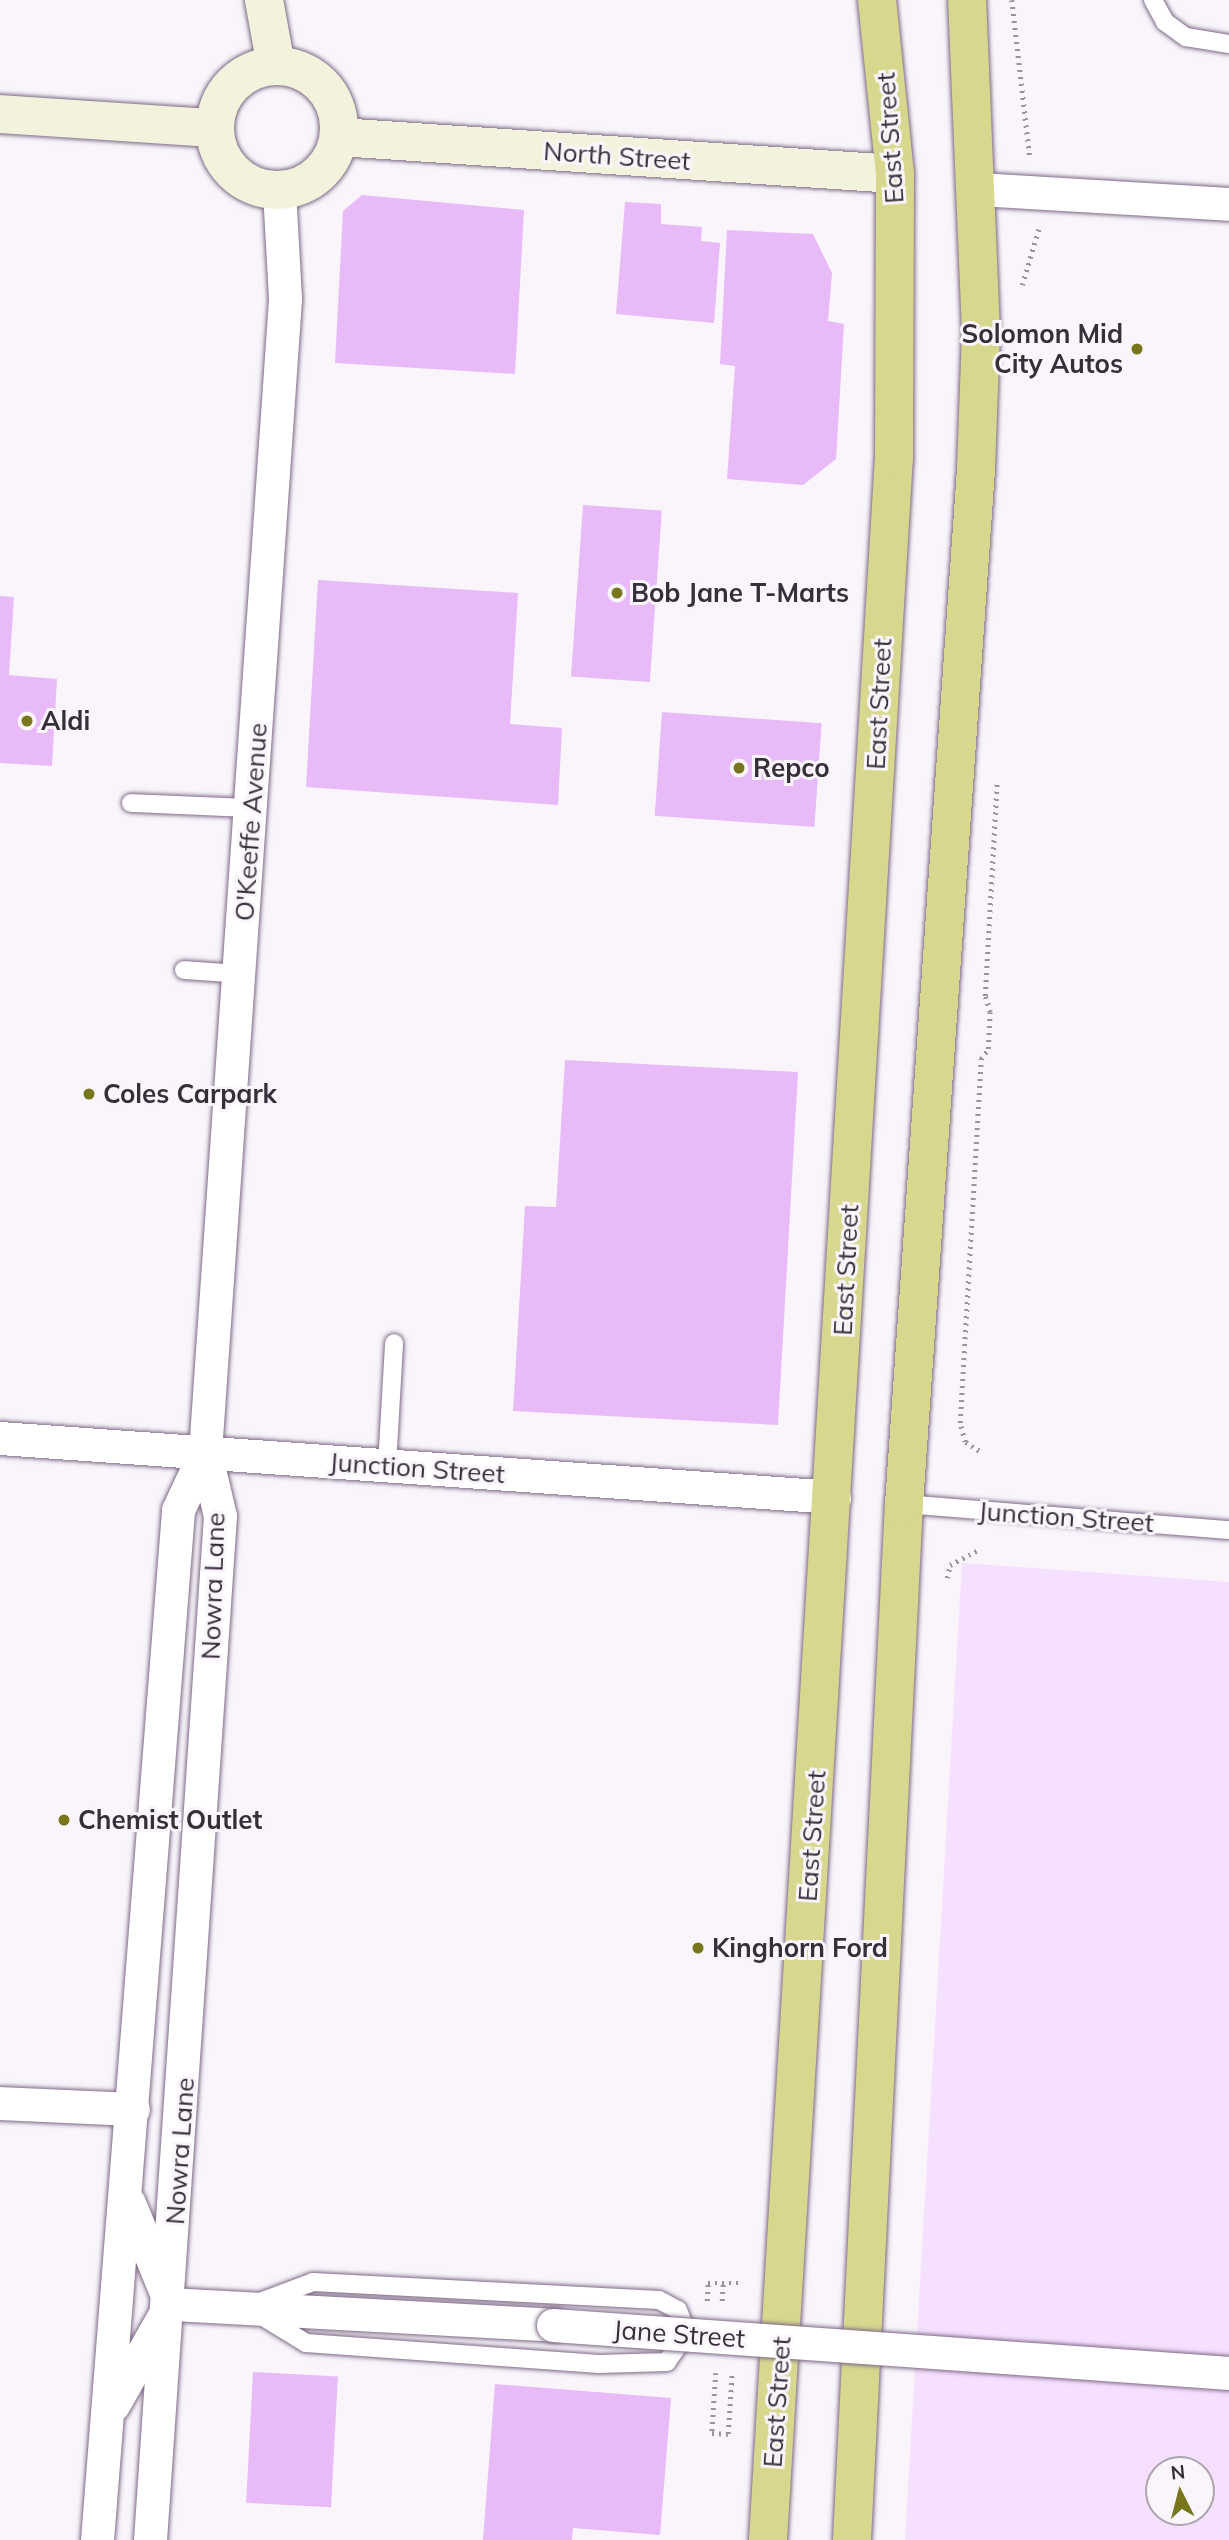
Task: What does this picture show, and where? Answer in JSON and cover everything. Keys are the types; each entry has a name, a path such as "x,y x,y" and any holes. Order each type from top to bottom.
{"highway":[{"name":"East Street","path":"768,2540 834,1497 894,459 895,174 877,0"},
{"path":"852,2540 904,1504 964,694 981,332 978,189 967,0"}],"main road":[{"path":"264,0 276,66"},
{"path":"276,66 294,68 324,87 334,102 339,137 319,175 279,191 250,184 226,166 213,128 226,91 257,69 276,66"},
{"path":"0,114 213,128"},
{"name":"North Street","path":"339,137 895,174"}],"street":[{"path":"978,189 1229,204"},
{"name":"O'Keeffe Avenue","path":"205,1452 242,974 285,298 279,191"},
{"name":"Junction Street","path":"0,1438 834,1497"},
{"name":"Nowra Lane","path":"97,2540 127,2196 178,1510 205,1452"},
{"name":"Nowra Lane","path":"150,2540 171,2304 220,1516 205,1452"},
{"path":"0,2103 133,2109"},
{"name":"Nowra Lane","path":"127,2196 171,2304"},
{"name":"Nowra Lane","path":"107,2415 171,2304"},
{"name":"Jane Street","path":"171,2304 553,2325 1229,2373"}],"lane":[{"path":"1153,0 1174,30 1229,44"},
{"path":"131,803 251,808"},
{"path":"184,970 242,974"},
{"path":"387,1466 394,1343"},
{"name":"Junction Street","path":"904,1504 1229,1530"},
{"path":"313,2282 602,2293 669,2303 685,2320 687,2333 667,2362 598,2364 306,2343 247,2307 313,2282"}],"path":[{"path":"1012,0 1040,236 1022,272 1021,300"},
{"path":"979,1451 965,1442 960,1423 981,1059 988,1049 990,1013 985,996 998,773"},
{"path":"947,1578 950,1565 976,1551"},
{"path":"706,2310 708,2283 742,2286 742,2273"},
{"path":"702,2375 746,2376"}],"shaded area":[{"path":"962,1563 1229,1582 1229,2540 905,2540"}],"building":[{"path":"362,195 524,210 515,374 335,363 343,211"},
{"path":"625,202 661,204 661,224 702,227 701,241 720,243 714,323 616,314"},
{"path":"727,230 813,234 832,273 828,321 844,324 836,459 803,485 727,479 735,366 720,364"},
{"name":"Bob Jane T-Marts","path":"583,505 662,511 650,682 571,677"},
{"path":"318,580 518,593 510,724 562,728 558,805 306,787"},
{"name":"Aldi","path":"0,596 14,597 9,675 57,679 52,766 0,763"},
{"name":"Repco","path":"662,712 822,723 814,827 655,816"},
{"path":"565,1060 798,1072 778,1425 513,1411 525,1206 556,1207"},
{"path":"253,2372 338,2376 331,2507 246,2503"},
{"path":"495,2384 671,2398 660,2535 573,2528 572,2540 483,2540"}],"place":[{"name":"Solomon Mid City Autos","path":"1137,349"},
{"name":"Bob Jane T-Marts","path":"617,593"},
{"name":"Aldi","path":"27,721"},
{"name":"Repco","path":"739,768"},
{"name":"Coles Carpark","path":"89,1094"},
{"name":"Chemist Outlet","path":"64,1820"},
{"name":"Kinghorn Ford","path":"698,1948"}]}
